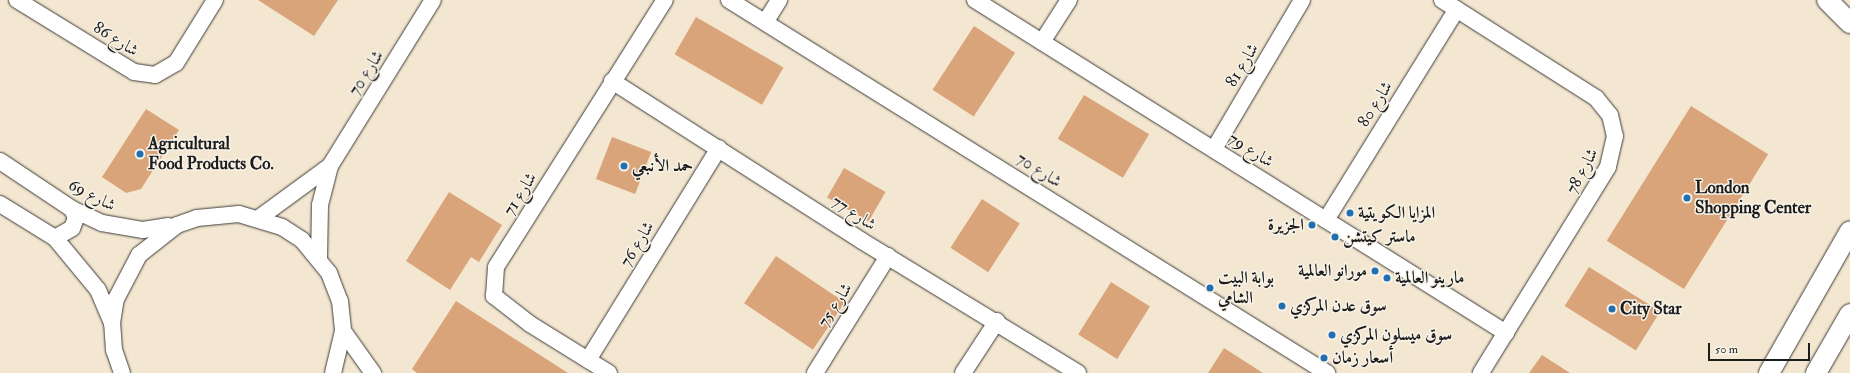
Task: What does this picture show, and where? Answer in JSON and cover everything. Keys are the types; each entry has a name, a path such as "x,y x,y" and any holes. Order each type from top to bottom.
{"main road":[{"path":"1827,0 1850,23"},
{"path":"1769,373 1850,231"},
{"path":"1816,373 1850,314"}],"street":[{"name":"شارع 86","path":"17,0 134,72 154,75 176,63 215,0"},
{"name":"شارع 70","path":"319,258 320,204 330,166 433,0"},
{"name":"شارع 71","path":"609,373 530,324 494,296 496,268 612,81 665,0"},
{"name":"شارع 70","path":"729,0 1327,373"},
{"path":"766,22 779,0"},
{"name":"شارع 79","path":"975,0 1506,333"},
{"path":"1042,42 1069,0"},
{"name":"شارع 81","path":"1214,149 1302,0"},
{"name":"شارع 78","path":"1442,0 1596,98 1610,115 1615,136 1608,167 1481,373"},
{"name":"شارع 80","path":"1326,220 1457,9"},
{"name":"شارع 77","path":"612,81 888,256 1078,373"},
{"name":"شارع 76","path":"588,360 718,148"},
{"name":"شارع 69","path":"0,161 72,209 120,229 144,230 177,225"},
{"name":"شارع 70","path":"259,218 330,166"},
{"path":"0,204 55,238 98,290 112,323"},
{"path":"55,238 72,228 76,218 72,209"},
{"path":"122,373 114,350 112,323 116,299 132,266 156,238 177,225 217,214 259,218 292,234 319,258 340,301 343,331 333,373"},
{"name":"شارع 75","path":"815,373 888,256"},
{"path":"963,373 997,322"},
{"path":"343,331 373,373"}],"building":[{"path":"258,0 338,0 314,36"},
{"path":"696,17 783,68 762,105 674,54"},
{"path":"974,26 1015,53 974,116 933,90"},
{"path":"1084,95 1149,134 1123,178 1058,139"},
{"name":"London Shopping Center","path":"1691,106 1768,154 1684,289 1607,241"},
{"name":"Agricultural Food Products Co.","path":"146,109 179,130 141,189 126,193 102,177"},
{"name":"حمد الأنبعي","path":"612,137 651,152 635,194 596,179"},
{"path":"844,168 886,192 869,221 827,197"},
{"path":"449,192 502,225 479,262 471,257 450,290 406,261"},
{"path":"982,199 1020,224 988,272 950,248"},
{"path":"776,256 845,302 813,350 744,303"},
{"name":"City Star","path":"1589,267 1660,312 1636,351 1565,306"},
{"path":"1111,282 1150,306 1117,359 1078,335"},
{"path":"456,301 568,373 417,373 412,369"},
{"path":"1224,348 1263,373 1208,373"},
{"path":"1542,355 1570,373 1529,373"}],"place":[{"name":"Agricultural Food Products Co.","path":"140,154"},
{"name":"حمد الأنبعي","path":"624,166"},
{"name":"London Shopping Center","path":"1687,198"},
{"name":"المزايا الكويتية","path":"1350,213"},
{"name":"الجزيرة","path":"1312,225"},
{"name":"ماستر كيتشن","path":"1335,237"},
{"name":"مورانو العالمية","path":"1375,271"},
{"name":"مارينو العالمية","path":"1387,278"},
{"name":"بوابة البيت الشامي","path":"1210,288"},
{"name":"سوق عدن المركزي","path":"1282,306"},
{"name":"City Star","path":"1612,309"},
{"name":"سوق ميسلون المركزي","path":"1332,335"},
{"name":"أسعار زمان","path":"1324,358"}]}
